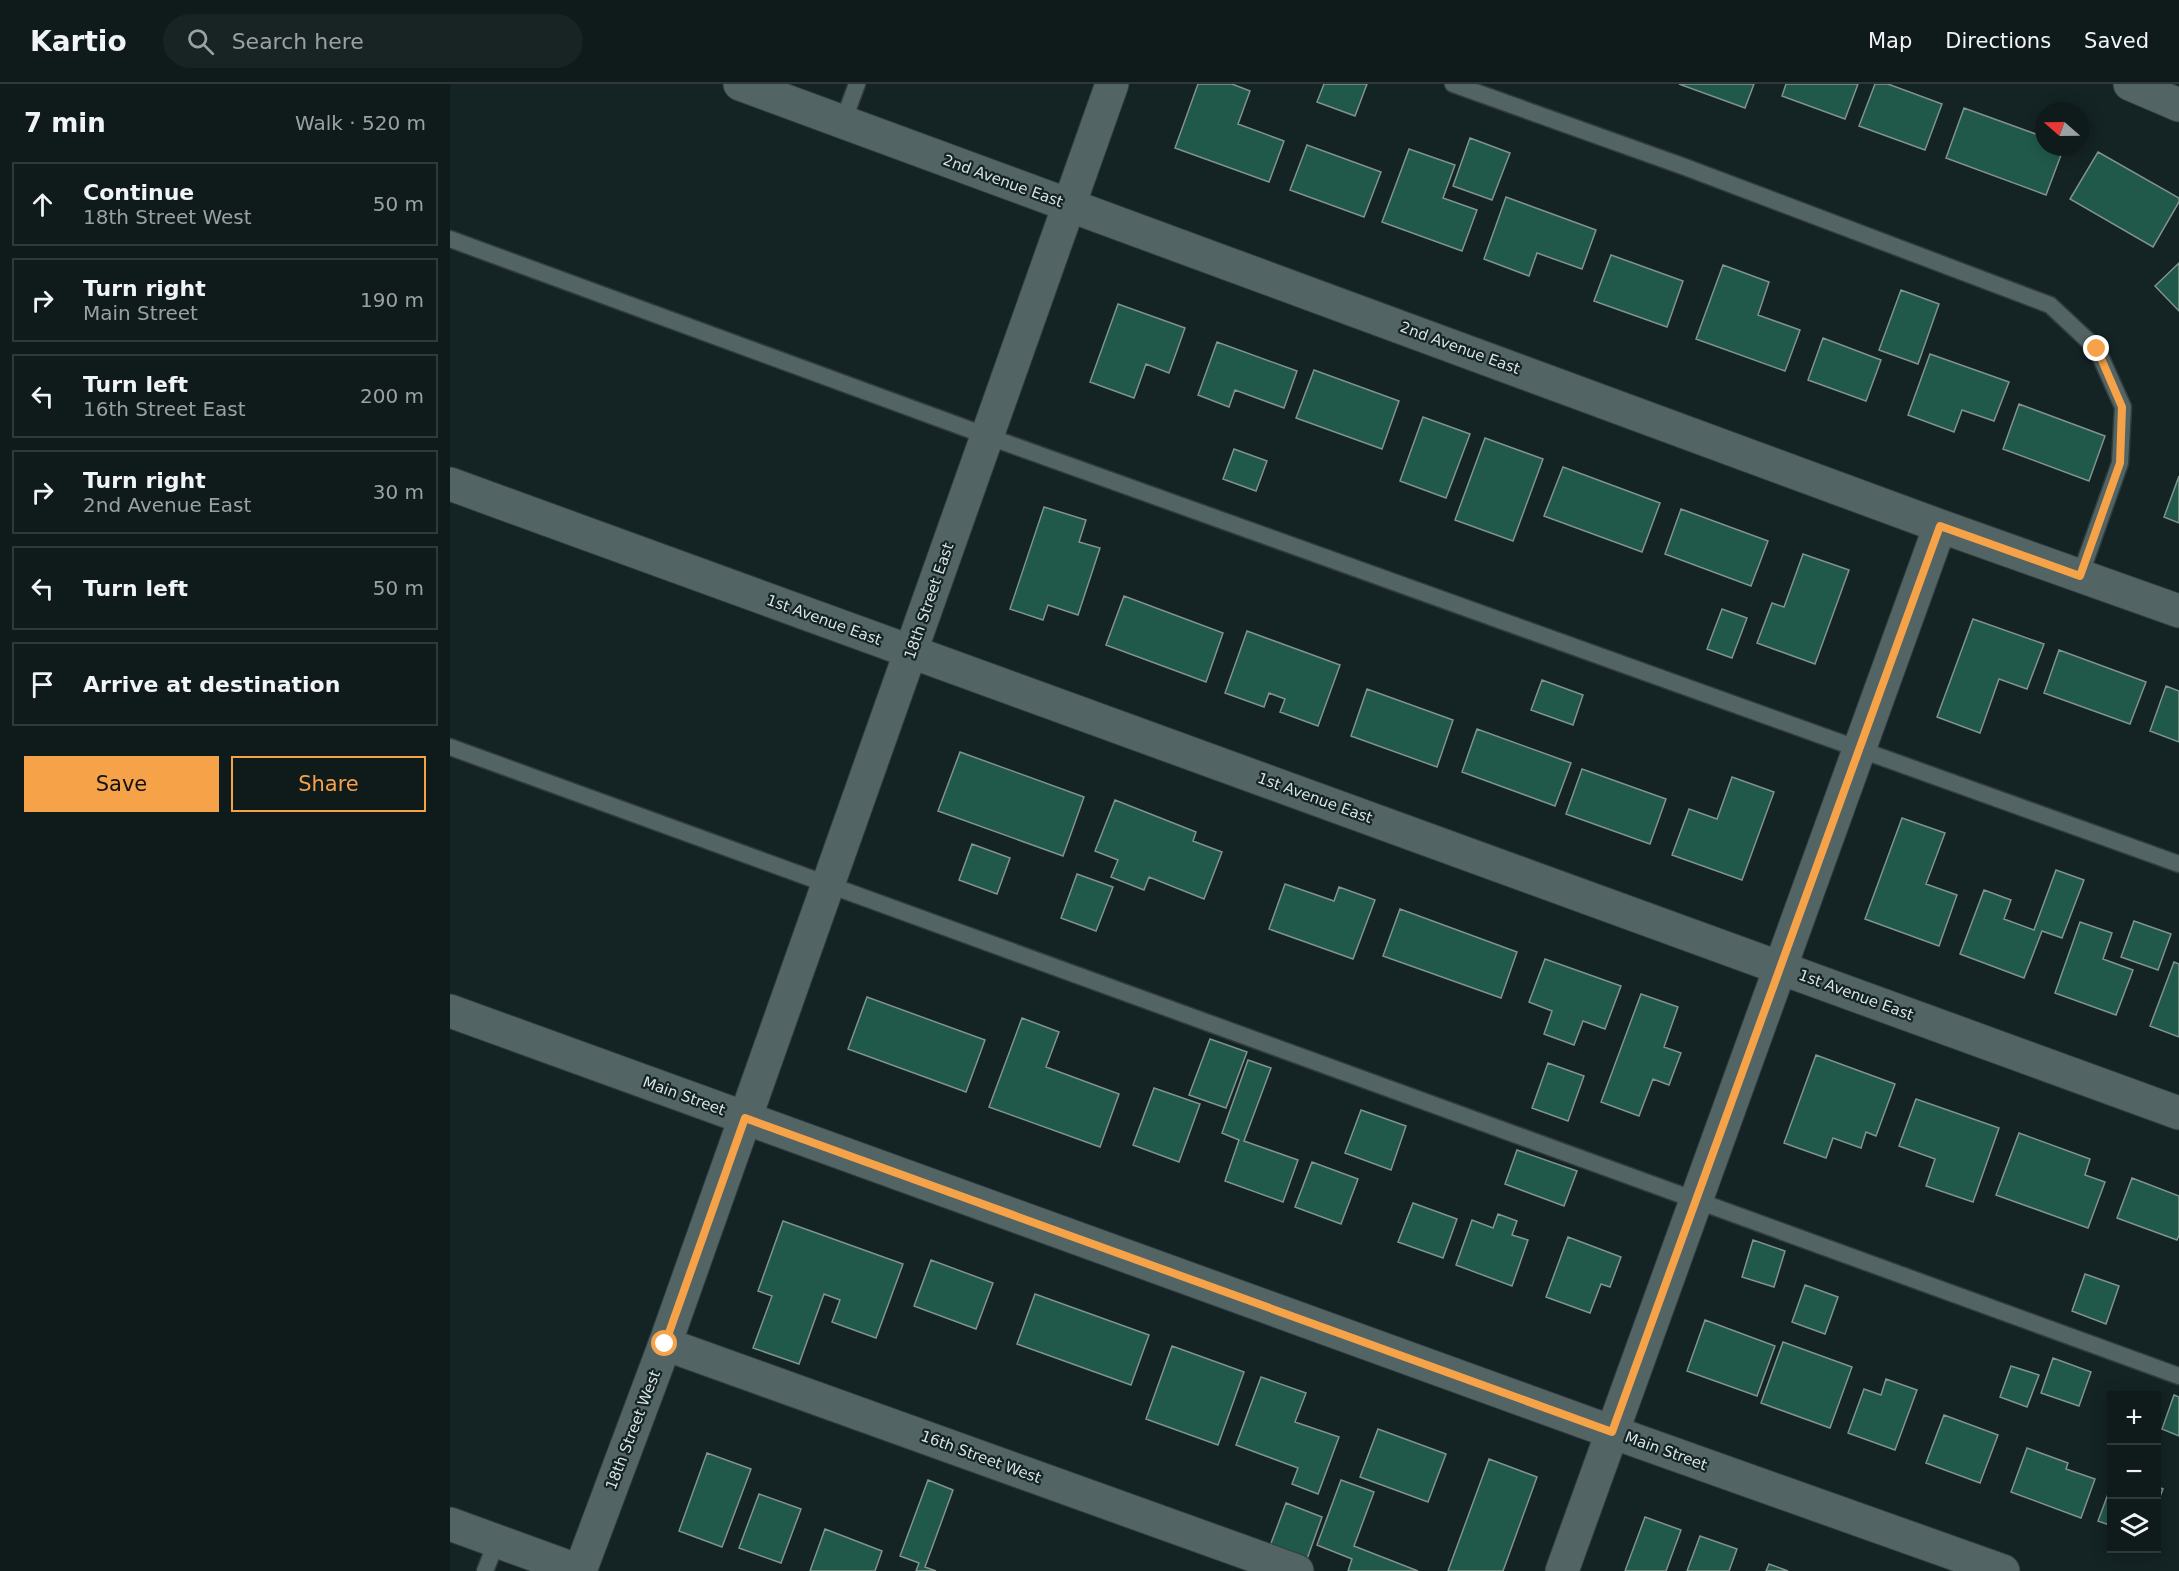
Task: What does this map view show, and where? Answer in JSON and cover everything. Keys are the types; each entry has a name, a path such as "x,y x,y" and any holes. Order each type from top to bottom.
{"street":[{"name":"2nd Avenue East","path":"740,84 1940,526 2179,611"},
{"name":"18th Street East","path":"745,1118 1112,84"},
{"path":"2130,84 2179,105"},
{"name":"1st Avenue East","path":"450,484 2179,1113"},
{"path":"1562,1571 1940,526"},
{"name":"Main Street","path":"450,1011 1612,1432 2003,1571"},
{"name":"18th Street West","path":"580,1571 665,1344 745,1118"},
{"name":"16th Street West","path":"665,1344 1297,1571"},
{"path":"450,1524 580,1571"}],"lane":[{"path":"843,122 857,84"},
{"path":"1453,84 1686,166 2050,305 2097,349 2122,407 2120,463 2080,576"},
{"path":"450,238 987,436 2179,864"},
{"path":"450,747 2179,1376"},
{"path":"485,1571 497,1540"}],"building":[{"path":"1198,84 1232,84 1250,91 1238,124 1284,141 1269,182 1175,148"},
{"path":"1324,84 1367,84 1355,116 1317,102"},
{"path":"1679,84 1754,84 1745,108"},
{"path":"1786,84 1858,84 1845,119 1782,96"},
{"path":"1875,84 1888,84 1942,104 1925,150 1859,126"},
{"path":"1964,108 2035,134 2035,156 2061,156 2046,195 1946,158"},
{"path":"1470,138 1510,153 1492,200 1453,186"},
{"path":"1307,145 1381,172 1364,217 1290,190"},
{"path":"1409,149 1455,165 1443,198 1477,210 1462,251 1382,222"},
{"path":"2098,152 2179,198 2179,202 2153,247 2070,199"},
{"path":"1506,197 1596,230 1582,269 1537,253 1529,276 1484,259"},
{"path":"1611,255 1683,281 1667,327 1594,301"},
{"path":"2179,263 2179,311 2155,286"},
{"path":"1723,265 1769,282 1758,315 1800,330 1785,371 1696,339"},
{"path":"1901,290 1939,304 1918,364 1879,350"},
{"path":"1118,304 1185,328 1169,373 1146,364 1134,398 1090,382"},
{"path":"1823,338 1881,360 1866,401 1808,380"},
{"path":"1217,342 1297,371 1284,408 1235,390 1229,407 1198,395"},
{"path":"1930,354 2009,382 1994,421 1962,410 1954,432 1908,415"},
{"path":"1314,370 1399,401 1382,449 1296,418"},
{"path":"2019,404 2105,436 2089,481 2003,449"},
{"path":"1423,417 1470,434 1446,498 1400,481"},
{"path":"1485,438 1543,459 1513,541 1455,520"},
{"path":"1234,449 1267,461 1256,491 1223,479"},
{"path":"1563,467 1660,503 1642,552 1544,516"},
{"path":"2179,476 2179,523 2164,517"},
{"path":"1044,507 1086,520 1079,542 1100,548 1078,615 1048,605 1043,620 1010,609"},
{"path":"1681,509 1768,541 1751,586 1665,554"},
{"path":"1803,554 1849,570 1815,664 1757,643 1772,603 1784,607"},
{"path":"1124,596 1223,633 1206,682 1106,645"},
{"path":"1722,609 1747,618 1732,658 1707,649"},
{"path":"1973,619 2044,644 2027,689 1999,679 1980,733 1937,717"},
{"path":"1247,631 1340,665 1318,726 1280,712 1285,699 1269,693 1264,707 1225,693"},
{"path":"2059,650 2146,682 2130,724 2044,693"},
{"path":"1542,680 1583,695 1573,725 1531,710"},
{"path":"2166,686 2179,691 2179,742 2150,731"},
{"path":"1367,689 1453,720 1437,767 1351,736"},
{"path":"1477,729 1571,763 1555,806 1462,772"},
{"path":"960,752 1084,797 1063,856 938,811"},
{"path":"1582,769 1666,799 1650,844 1566,814"},
{"path":"1732,777 1774,792 1742,880 1672,855 1689,809 1717,819"},
{"path":"1115,800 1196,832 1193,841 1222,852 1204,899 1149,877 1144,890 1111,877 1118,860 1095,851"},
{"path":"1902,818 1945,833 1926,884 1957,895 1939,946 1865,919"},
{"path":"972,844 1010,858 997,894 959,880"},
{"path":"2056,870 2084,880 2062,938 2042,931 2024,978 1960,954 1984,890 2011,900 2004,919 2034,930"},
{"path":"1077,874 1113,887 1096,931 1061,918"},
{"path":"1285,884 1334,901 1339,887 1375,900 1353,959 1269,929"},
{"path":"1400,909 1517,952 1501,998 1383,956"},
{"path":"2134,921 2171,934 2158,970 2121,957"},
{"path":"2080,922 2112,933 2103,959 2133,970 2116,1015 2055,993"},
{"path":"1545,959 1621,986 1605,1029 1583,1021 1574,1045 1544,1034 1552,1011 1529,1002"},
{"path":"2174,962 2179,964 2179,1037 2150,1026"},
{"path":"1641,994 1678,1007 1664,1047 1681,1053 1669,1085 1653,1079 1639,1116 1601,1102"},
{"path":"867,997 985,1040 966,1092 848,1049"},
{"path":"1022,1018 1059,1032 1046,1067 1119,1094 1100,1147 989,1107"},
{"path":"1210,1039 1247,1052 1226,1108 1189,1095"},
{"path":"1816,1055 1895,1084 1876,1136 1866,1132 1861,1148 1833,1138 1826,1158 1784,1143"},
{"path":"1248,1060 1271,1068 1244,1141 1298,1160 1283,1202 1225,1181 1239,1140 1222,1133"},
{"path":"1548,1063 1584,1076 1568,1121 1532,1108"},
{"path":"1154,1088 1200,1104 1179,1162 1133,1145"},
{"path":"1916,1099 1999,1128 1973,1202 1926,1186 1935,1159 1899,1146"},
{"path":"1361,1110 1406,1126 1391,1170 1345,1153"},
{"path":"2019,1133 2090,1159 2085,1175 2105,1182 2088,1228 1996,1195"},
{"path":"1517,1150 1577,1171 1564,1206 1505,1184"},
{"path":"1312,1162 1358,1179 1341,1224 1295,1207"},
{"path":"2132,1178 2179,1196 2177,1240 2117,1218"},
{"path":"1413,1203 1457,1219 1443,1258 1398,1242"},
{"path":"1498,1214 1517,1221 1512,1235 1528,1240 1512,1286 1456,1265 1472,1220 1493,1228"},
{"path":"783,1221 903,1264 876,1338 832,1322 840,1300 824,1294 799,1364 753,1348 772,1296 758,1291"},
{"path":"1568,1237 1621,1257 1610,1287 1601,1284 1590,1313 1546,1297"},
{"path":"1753,1240 1785,1251 1774,1287 1742,1277"},
{"path":"931,1260 993,1283 976,1329 914,1306"},
{"path":"2085,1274 2119,1286 2106,1324 2072,1311"},
{"path":"1805,1285 1838,1297 1825,1334 1792,1322"},
{"path":"1035,1294 1149,1335 1131,1385 1017,1344"},
{"path":"1705,1320 1775,1346 1757,1396 1687,1371"},
{"path":"1783,1342 1852,1367 1830,1428 1761,1403"},
{"path":"1172,1346 1244,1372 1218,1445 1146,1419"},
{"path":"2053,1358 2091,1372 2079,1406 2041,1393"},
{"path":"2011,1366 2039,1375 2027,1407 2000,1397"},
{"path":"1261,1377 1306,1393 1295,1422 1339,1437 1318,1494 1292,1484 1298,1468 1236,1445"},
{"path":"1886,1379 1917,1390 1895,1450 1848,1433 1864,1389 1881,1395"},
{"path":"2174,1395 2179,1397 2179,1436 2162,1429"},
{"path":"1944,1415 1998,1435 1980,1483 1926,1463"},
{"path":"1378,1429 1446,1454 1428,1502 1360,1477"},
{"path":"2027,1448 2068,1463 2066,1469 2095,1479 2081,1518 2011,1492"},
{"path":"707,1453 751,1469 722,1547 679,1531"},
{"path":"1489,1459 1537,1477 1503,1571 1448,1571"},
{"path":"928,1480 953,1490 925,1567 936,1571 916,1571 919,1563 900,1556"},
{"path":"1341,1480 1374,1492 1354,1546 1418,1571 1348,1571 1352,1559 1317,1545"},
{"path":"759,1494 801,1509 781,1563 739,1548"},
{"path":"2107,1497 2107,1524 2098,1521"},
{"path":"1286,1503 1322,1517 1307,1559 1270,1546"},
{"path":"1645,1517 1681,1530 1666,1571 1625,1571"},
{"path":"825,1529 882,1551 875,1571 810,1571"},
{"path":"1700,1536 1737,1549 1729,1571 1687,1571"},
{"path":"1769,1564 1788,1571 1766,1571"}],"route":[{"path":"665,1344 745,1118 1612,1432 1940,526 2080,576 2120,463 2122,407 2097,349"}]}
